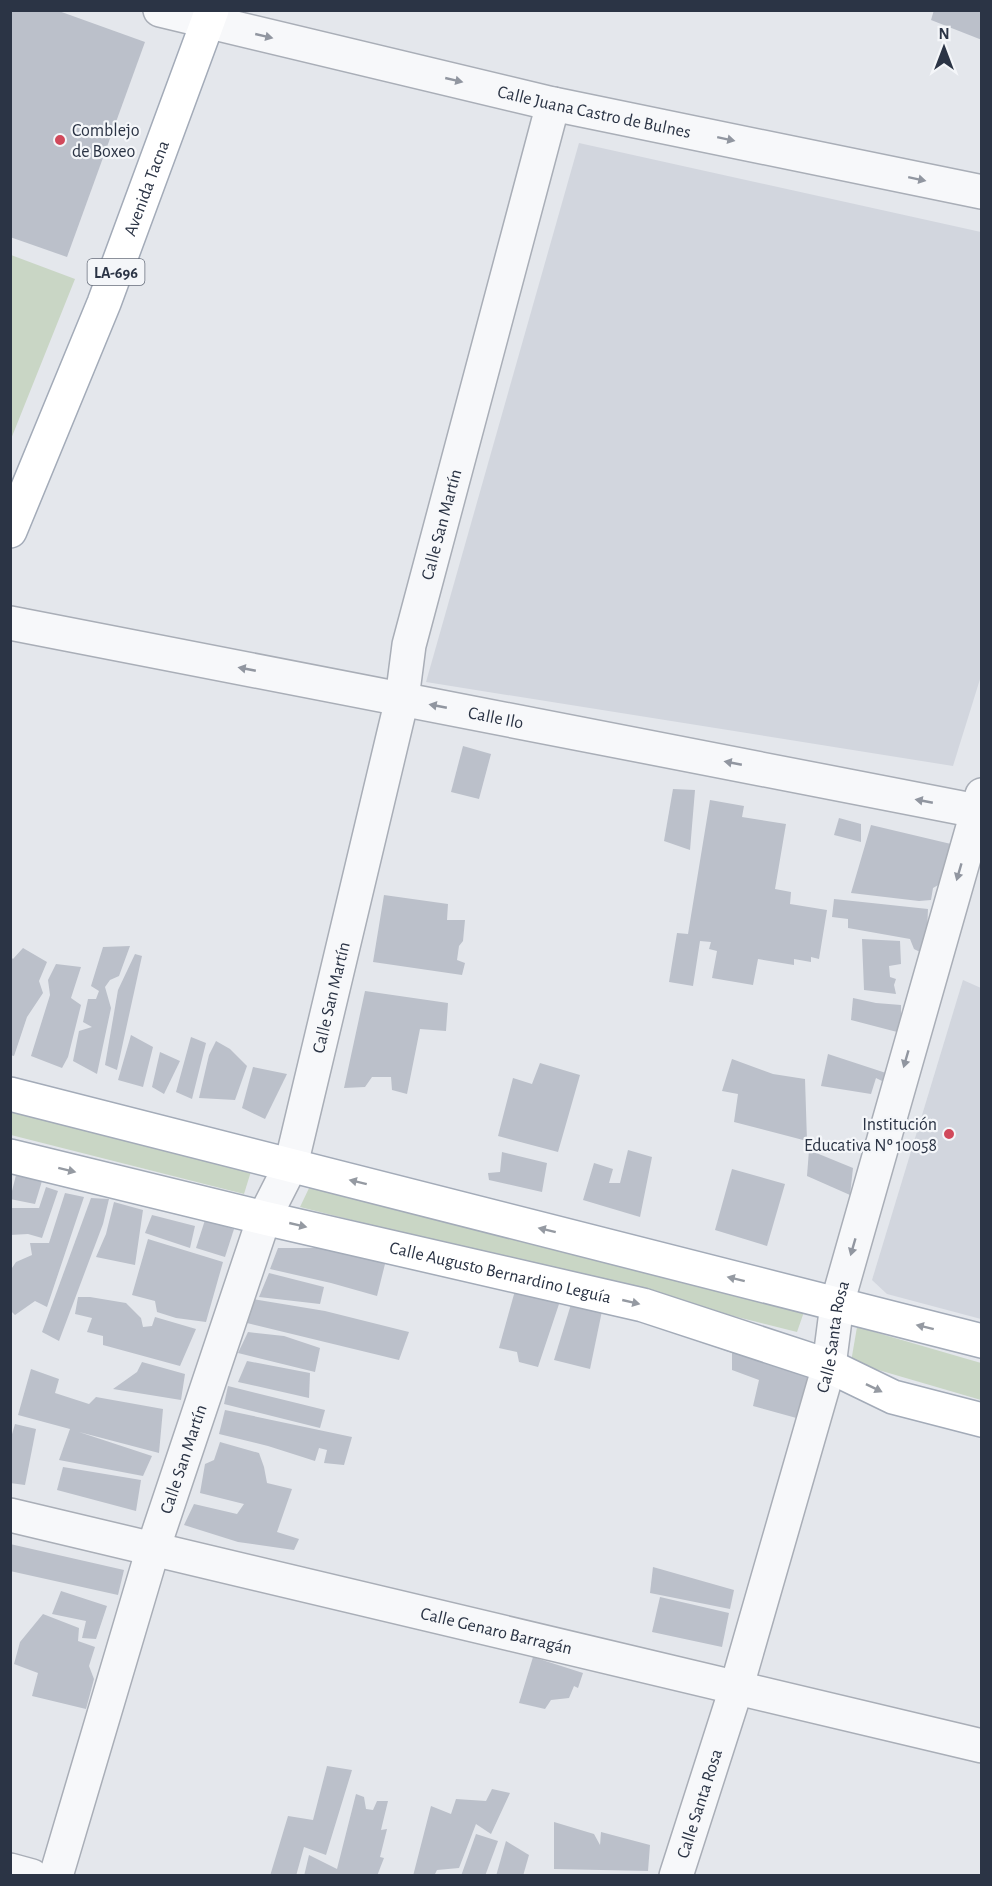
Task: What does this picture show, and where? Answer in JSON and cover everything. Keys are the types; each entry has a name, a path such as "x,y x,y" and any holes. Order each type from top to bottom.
{"main road":[{"name":"Avenida Tacna","path":"10,531 105,303 209,17"},
{"path":"10,1094 981,1341"},
{"name":"Calle Augusto Bernardino Leguía","path":"10,1156 264,1218 643,1305 829,1366 893,1397 981,1420"}],"street":[{"name":"Calle Juana Castro de Bulnes","path":"160,10 209,17 553,104 981,192"},
{"name":"Calle San Martín","path":"56,1875 153,1549 264,1218 291,1165 402,699 409,645 553,104"},
{"name":"Calle Ilo","path":"10,623 402,699 980,806"},
{"name":"Calle Santa Rosa","path":"676,1875 736,1689 829,1366 837,1304 980,806"},
{"name":"Calle Genaro Barragán","path":"10,1515 981,1746"},
{"path":"10,1870 32,1875"}],"shaded area":[{"path":"579,143 981,232 981,676 953,766 426,682"},
{"name":"Institución Educativa Nº 10058","path":"963,980 981,988 981,1319 887,1294 872,1280"}],"green space":[{"path":"11,255 75,279 11,439"},
{"path":"10,1107 252,1168 244,1194 11,1135"},
{"path":"311,1184 805,1309 797,1332 300,1207"},
{"path":"857,1327 981,1363 981,1400 851,1362"}],"building":[{"name":"Comblejo de Boxeo","path":"10,10 56,10 145,42 67,257 10,237"},
{"path":"934,10 982,10 982,40 931,20"},
{"path":"463,746 491,754 479,799 451,792"},
{"path":"673,789 695,790 690,850 664,841"},
{"path":"710,800 744,806 742,817 786,824 775,889 791,892 790,904 827,910 819,959 811,957 811,962 794,959 794,965 758,959 753,985 712,978 717,951 709,949 711,942 700,941 693,986 669,982 677,933 688,934"},
{"path":"839,818 861,824 861,842 834,835"},
{"path":"871,825 951,844 940,884 933,888 931,900 919,901 851,893"},
{"path":"384,895 448,904 447,920 465,920 463,941 459,946 457,960 465,963 462,975 373,962"},
{"path":"834,899 928,909 926,955 914,949 910,939 848,928 848,919 832,917"},
{"path":"862,939 900,941 901,964 889,966 890,977 896,979 894,985 896,994 864,990"},
{"path":"130,946 119,976 110,980 105,987 111,1008 97,1074 73,1061 79,1031 92,1027 83,1022 88,999 96,999 99,991 91,986 103,947"},
{"path":"23,948 47,962 39,981 43,993 27,1017 14,1056 10,1055 10,956 13,959"},
{"path":"135,954 142,956 117,1070 105,1065 118,990"},
{"path":"56,964 81,967 71,998 81,1005 68,1057 62,1068 31,1056 50,995 48,980"},
{"path":"365,991 448,1003 446,1031 420,1029 407,1094 392,1090 391,1077 372,1077 365,1087 344,1088"},
{"path":"853,998 901,1005 901,1033 851,1020"},
{"path":"131,1035 153,1047 143,1087 118,1080"},
{"path":"191,1037 206,1043 192,1099 176,1092"},
{"path":"216,1041 230,1049 247,1066 235,1100 199,1098 209,1055"},
{"path":"160,1052 180,1061 164,1094 152,1087"},
{"path":"828,1054 886,1073 886,1083 876,1078 871,1094 821,1086"},
{"path":"732,1059 773,1074 805,1079 807,1141 734,1122 738,1094 722,1091"},
{"path":"540,1063 580,1075 558,1152 498,1136 513,1078 532,1084"},
{"path":"253,1067 287,1074 265,1119 242,1108"},
{"path":"628,1150 652,1157 640,1217 583,1200 594,1163 613,1169 609,1183 620,1183"},
{"path":"809,1150 853,1168 850,1195 807,1176"},
{"path":"502,1152 547,1163 542,1192 489,1180 488,1173 500,1172"},
{"path":"732,1169 785,1184 767,1246 715,1230"},
{"path":"16,1175 42,1181 35,1204 10,1199"},
{"path":"46,1187 58,1191 42,1238 28,1234 10,1235 10,1208 39,1208"},
{"path":"65,1193 84,1197 47,1307 35,1301 15,1315 10,1310 10,1271 16,1262 32,1255 30,1243 49,1243"},
{"path":"91,1198 109,1199 103,1224 59,1341 42,1332"},
{"path":"114,1202 143,1210 135,1265 96,1257 106,1234"},
{"path":"152,1215 195,1226 190,1248 145,1233"},
{"path":"205,1220 234,1229 225,1257 196,1248"},
{"path":"148,1239 223,1262 206,1322 176,1318 157,1312 155,1301 132,1295"},
{"path":"278,1248 337,1248 385,1264 377,1296 270,1269"},
{"path":"269,1273 324,1287 320,1304 259,1297"},
{"path":"516,1287 560,1301 538,1367 519,1362 517,1352 499,1348"},
{"path":"78,1297 126,1303 141,1318 143,1327 152,1326 155,1317 196,1329 180,1366 103,1345 103,1336 87,1332 92,1318 75,1314"},
{"path":"253,1299 325,1311 409,1332 399,1360 247,1323"},
{"path":"572,1301 602,1311 590,1369 554,1360"},
{"path":"248,1332 284,1336 320,1348 315,1372 238,1353"},
{"path":"720,1332 811,1364 800,1419 753,1406 759,1380 732,1370 732,1353 715,1347"},
{"path":"247,1361 310,1373 309,1398 238,1382"},
{"path":"142,1362 185,1374 181,1400 113,1389 137,1372"},
{"path":"31,1369 59,1379 55,1393 89,1404 96,1397 163,1409 159,1453 79,1432 152,1456 143,1476 59,1460 70,1429 18,1415"},
{"path":"228,1386 325,1410 320,1428 224,1404"},
{"path":"225,1410 352,1437 344,1465 324,1463 327,1450 319,1448 315,1461 219,1434"},
{"path":"15,1424 36,1429 25,1485 10,1483 10,1441"},
{"path":"220,1442 259,1453 267,1483 292,1489 277,1532 299,1539 294,1550 238,1542 184,1525 194,1504 237,1514 244,1504 200,1493 205,1464 214,1460"},
{"path":"63,1467 141,1480 136,1511 57,1490"},
{"path":"10,1544 124,1570 118,1595 10,1571"},
{"path":"653,1567 734,1590 730,1609 650,1593"},
{"path":"61,1591 107,1606 96,1639 82,1638 86,1621 52,1614"},
{"path":"660,1597 729,1613 722,1647 652,1632"},
{"path":"43,1614 79,1628 78,1641 95,1647 89,1666 94,1679 86,1709 32,1696 38,1673 14,1664 20,1642"},
{"path":"533,1657 583,1673 578,1688 574,1686 569,1698 551,1700 545,1709 519,1703"},
{"path":"327,1766 352,1770 326,1855 304,1847 296,1876 270,1876 288,1816 313,1820"},
{"path":"492,1789 510,1793 491,1834 476,1824 459,1868 437,1870 434,1876 413,1876 431,1806 451,1814 456,1799 486,1801"},
{"path":"356,1794 364,1797 366,1809 373,1810 377,1801 388,1801 381,1830 387,1829 380,1857 384,1858 377,1876 304,1876 309,1855 337,1869"},
{"path":"554,1822 594,1834 600,1845 601,1832 650,1845 648,1871 554,1869"},
{"path":"476,1834 498,1841 485,1876 461,1876"},
{"path":"506,1841 529,1855 523,1876 496,1876"}],"place":[{"name":"Comblejo de Boxeo","path":"60,140"},
{"name":"Institución Educativa Nº 10058","path":"949,1134"}]}
